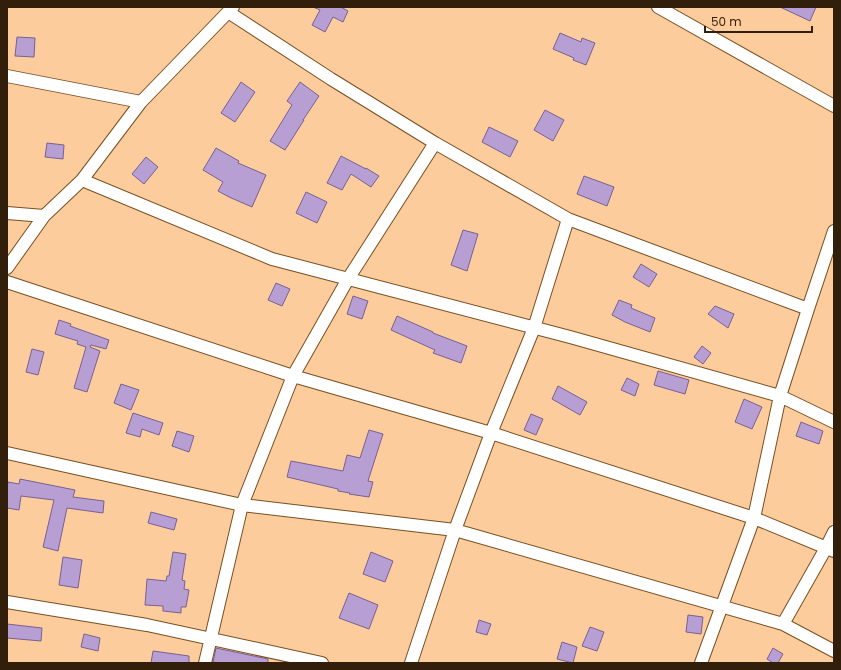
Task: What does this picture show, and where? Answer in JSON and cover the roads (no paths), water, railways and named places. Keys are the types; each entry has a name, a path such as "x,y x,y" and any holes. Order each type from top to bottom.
{"street":[{"path":"658,7 834,106"},
{"path":"7,268 44,216 82,180 140,102 231,9 331,79 435,143 568,219 808,309"},
{"path":"7,76 140,102"},
{"path":"205,663 242,506 292,376 348,280 435,143"},
{"path":"82,180 272,259 570,337 780,396 834,422"},
{"path":"7,213 44,216"},
{"path":"411,663 455,530 491,433 534,328 568,219"},
{"path":"701,663 754,518 780,396 808,309 830,260 834,232"},
{"path":"7,282 292,376 491,433 754,518 830,550"},
{"path":"7,453 242,506 455,530 783,624 834,651"},
{"path":"783,624 830,550 834,532"},
{"path":"7,602 147,625 322,663"}]}
